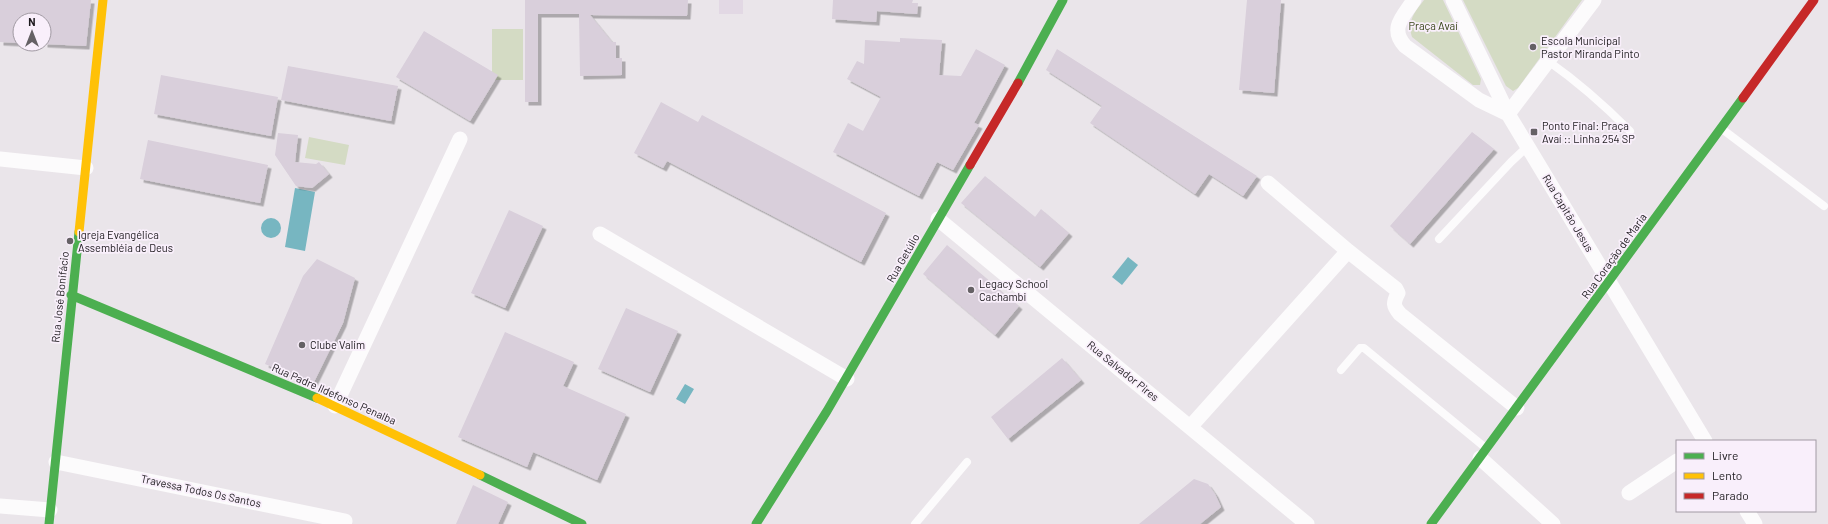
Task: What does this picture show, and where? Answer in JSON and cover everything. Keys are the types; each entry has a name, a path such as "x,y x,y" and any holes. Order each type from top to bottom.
{"street":[{"name":"Rua José Bonifácio","path":"49,517 56,462 71,295 86,168 103,0"},
{"name":"Rua Getúlio","path":"756,524 847,379 938,219 1002,112 1064,0"},
{"path":"1414,0 1397,27 1398,38 1405,46 1479,100 1508,114 1594,0"},
{"name":"Rua Capitão Jesus","path":"1453,0 1508,114 1703,440"},
{"name":"Rua Coração de Maria","path":"1431,524 1610,282 1814,0"},
{"path":"335,406 460,139"},
{"path":"0,159 86,168"},
{"path":"1268,183 1348,251 1396,288 1398,294 1394,301 1394,308 1400,314 1517,408"},
{"name":"Rua Salvador Pires","path":"938,219 1191,426 1307,524"},
{"path":"600,234 847,379"},
{"path":"1191,426 1348,251"},
{"name":"Rua Padre Ildefonso Penalba","path":"71,295 335,406 582,524"},
{"path":"1483,453 1553,524"},
{"name":"Travessa Todos Os Santos","path":"56,462 345,521"},
{"path":"1629,493 1676,462"},
{"path":"0,506 49,517"},
{"path":"1748,512 1755,524"}],"lane":[{"path":"1548,61 1600,101 1630,130"},
{"path":"1721,129 1824,206"},
{"path":"1439,239 1511,162 1528,146"},
{"path":"1341,370 1360,348 1364,348 1483,453"},
{"path":"915,524 967,462"}],"shaded area":[{"path":"719,0 743,0 743,14 719,14"}],"green space":[{"name":"Praça Avaí","path":"1424,0 1443,0 1481,79 1480,85 1473,85 1412,37 1410,26 1412,17"},
{"name":"Praça Avaí","path":"1463,0 1582,0 1518,88 1513,91 1506,86"},
{"path":"492,29 523,29 523,80 492,80"},
{"path":"309,137 349,145 345,165 305,158"}],"water":[{"path":"295,188 315,192 305,251 285,247"},
{"path":"271,218 278,221 281,228 278,235 271,238 264,235 261,228 264,221"},
{"path":"1128,257 1138,265 1122,285 1112,277"},
{"path":"685,384 694,389 685,404 676,399"}],"building":[{"path":"0,0 91,0 86,46 52,44 52,12 12,12 12,43 0,42"},
{"path":"525,0 688,0 687,16 590,15 612,42 616,42 616,58 622,58 622,75 580,76 579,14 538,14 538,102 525,102"},
{"path":"833,0 913,0 912,3 918,3 917,14 877,11 876,22 832,19"},
{"path":"1247,0 1281,0 1274,93 1239,90"},
{"path":"424,31 498,75 470,121 396,77"},
{"path":"900,38 942,40 939,75 961,76 976,49 1005,65 974,123 979,125 953,170 937,162 919,196 833,152 848,123 863,131 881,97 847,79 857,61 864,64 865,40 900,42"},
{"path":"1057,49 1257,176 1243,196 1209,174 1195,194 1090,123 1102,106 1046,70"},
{"path":"288,66 398,86 391,121 281,100"},
{"path":"161,75 278,97 271,136 154,114"},
{"path":"661,102 698,122 702,115 886,213 861,262 667,161 663,168 634,153"},
{"path":"1472,132 1494,149 1410,244 1390,226"},
{"path":"278,133 298,135 295,162 316,164 319,162 329,174 312,188 296,186 275,155"},
{"path":"148,140 268,165 260,203 140,179"},
{"path":"985,176 1035,217 1041,209 1069,233 1040,267 961,203"},
{"path":"509,210 543,226 505,308 471,293"},
{"name":"Legacy School Cachambi","path":"947,245 1019,306 995,335 923,274"},
{"name":"Clube Valim","path":"317,259 355,278 343,323 313,384 265,364 303,276"},
{"path":"626,308 678,331 650,392 598,369"},
{"path":"505,332 574,362 563,386 626,414 597,480 533,452 527,467 458,437"},
{"path":"1062,358 1081,380 1008,439 991,417"},
{"path":"1194,479 1208,484 1221,507 1200,524 1139,524"},
{"path":"473,485 508,502 498,524 456,524"}],"traffic: fast":[{"path":"1018,83 1063,0"},
{"path":"1431,524 1743,98"},
{"path":"756,524 827,411 970,165"},
{"path":"49,524 79,232"},
{"path":"71,295 317,398"},
{"path":"480,475 582,524"}],"traffic: slow":[{"path":"79,232 103,0"},
{"path":"317,398 480,475"}],"traffic: jam":[{"path":"1743,98 1814,0"},
{"path":"970,165 1018,83"}],"place":[{"name":"Escola Municipal Pastor Miranda Pinto","path":"1533,47"},
{"name":"Ponto Final: Praça Avaí :: Linha 254 SP","path":"1534,132"},
{"name":"Igreja Evangélica Assembléia de Deus","path":"70,241"},
{"name":"Legacy School Cachambi","path":"971,290"},
{"name":"Clube Valim","path":"302,345"}]}
